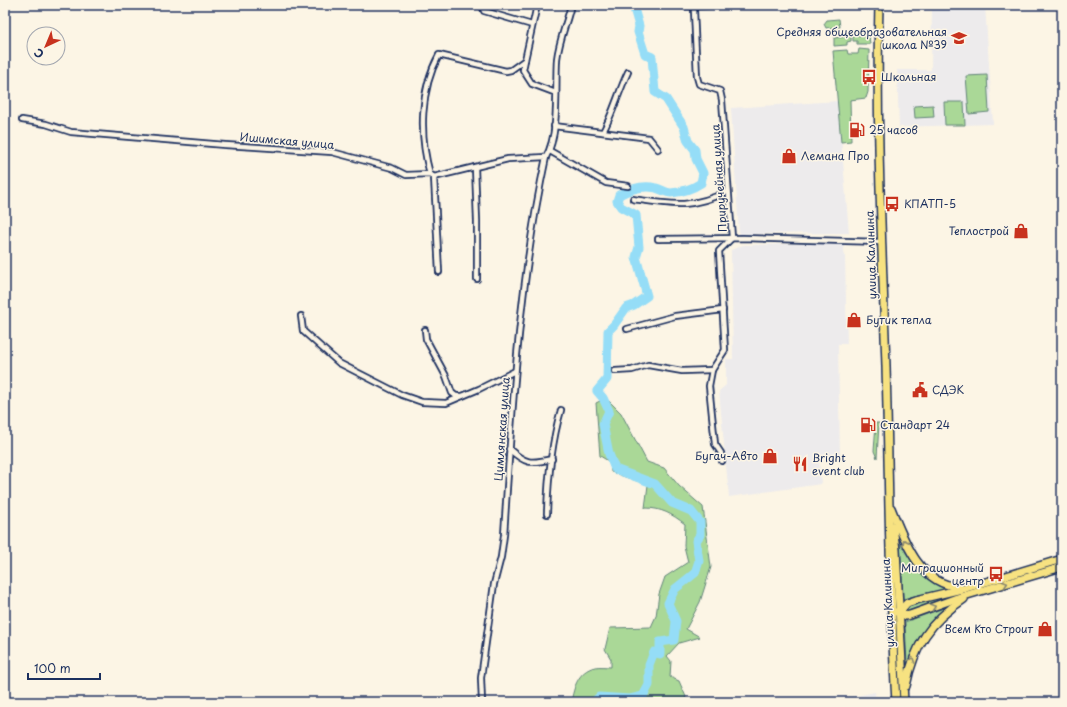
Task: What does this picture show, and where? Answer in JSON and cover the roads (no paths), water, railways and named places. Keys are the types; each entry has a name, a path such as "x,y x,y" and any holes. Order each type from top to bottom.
{"main road":[{"name":"улица Калинина","path":"879,5 878,107 889,504 890,612 896,702"},
{"name":"улица Калинина","path":"889,504 896,550 904,700"},
{"path":"889,504 910,552 929,576 953,587 966,588"},
{"path":"890,612 900,611 907,603 966,588 1062,559"},
{"path":"900,611 906,616 910,615 957,598 1062,567"},
{"path":"904,700 910,666 915,652 926,633 935,621 968,596"}],"street":[{"path":"482,5 484,11 532,25"},
{"path":"537,5 523,70 532,84 556,93"},
{"path":"546,157 550,151 554,126 557,57 571,5"},
{"path":"660,6 709,5"},
{"name":"Приручейная улица","path":"695,6 697,77 699,84 720,90 722,100 732,238 719,251 725,350 712,370 709,386 715,444 721,453 722,462"},
{"path":"439,272 432,175 424,152 424,98 431,70 439,55 506,71 511,70 525,60"},
{"path":"602,132 610,119 628,72"},
{"name":"Ишимская улица","path":"22,120 46,124 71,132 224,145 332,152 392,168 406,175 432,175 475,167 508,158 546,157"},
{"path":"554,126 649,138 658,149"},
{"path":"550,151 606,183 628,186"},
{"name":"Цимлянская улица","path":"482,702 481,678 494,584 501,557 504,535 515,371 525,273 536,202 546,157"},
{"path":"475,167 477,279"},
{"path":"633,199 673,205 694,204 711,199 728,191"},
{"path":"658,238 732,238 881,242"},
{"path":"627,329 675,316 723,310"},
{"path":"301,316 303,331 341,365 402,395 422,402 439,404 464,396 515,371"},
{"path":"425,330 426,339 446,376 452,393 456,396 464,396"},
{"path":"615,371 632,370 648,365 682,371 712,370"},
{"path":"547,514 548,479 561,410"},
{"path":"509,449 530,463 552,459"}],"waterway":[{"path":"594,702 599,697 630,699 643,696 649,685 649,665 654,652 660,654 660,642 674,640 676,621 668,603 675,589 695,573 699,561 696,541 700,535 700,522 691,511 672,503 655,484 615,469 609,454 603,424 609,411 603,398 597,391 607,379 608,331 626,308 634,305 647,296 636,257 639,247 636,215 621,207 617,201 619,195 632,189 642,187 656,188 669,193 683,191 701,183 703,173 696,159 695,150 688,141 684,127 666,99 655,92 652,57 645,54 638,32 639,26 633,5"}],"place":[{"name":"Средняя общеобразовательная школа №39","path":"959,38"},
{"name":"Школьная","path":"869,77"},
{"name":"25 часов","path":"857,130"},
{"name":"Лемана Про","path":"789,156"},
{"name":"КПАТП-5","path":"892,204"},
{"name":"Теплострой","path":"1021,231"},
{"name":"Бутик тепла","path":"854,320"},
{"name":"СДЭК","path":"920,390"},
{"name":"Стандарт 24","path":"868,425"},
{"name":"Бугач-Авто","path":"770,456"},
{"name":"Bright event club","path":"800,464"},
{"name":"Миграционный центр","path":"996,574"},
{"name":"Всем Кто Строит","path":"1045,629"}]}
